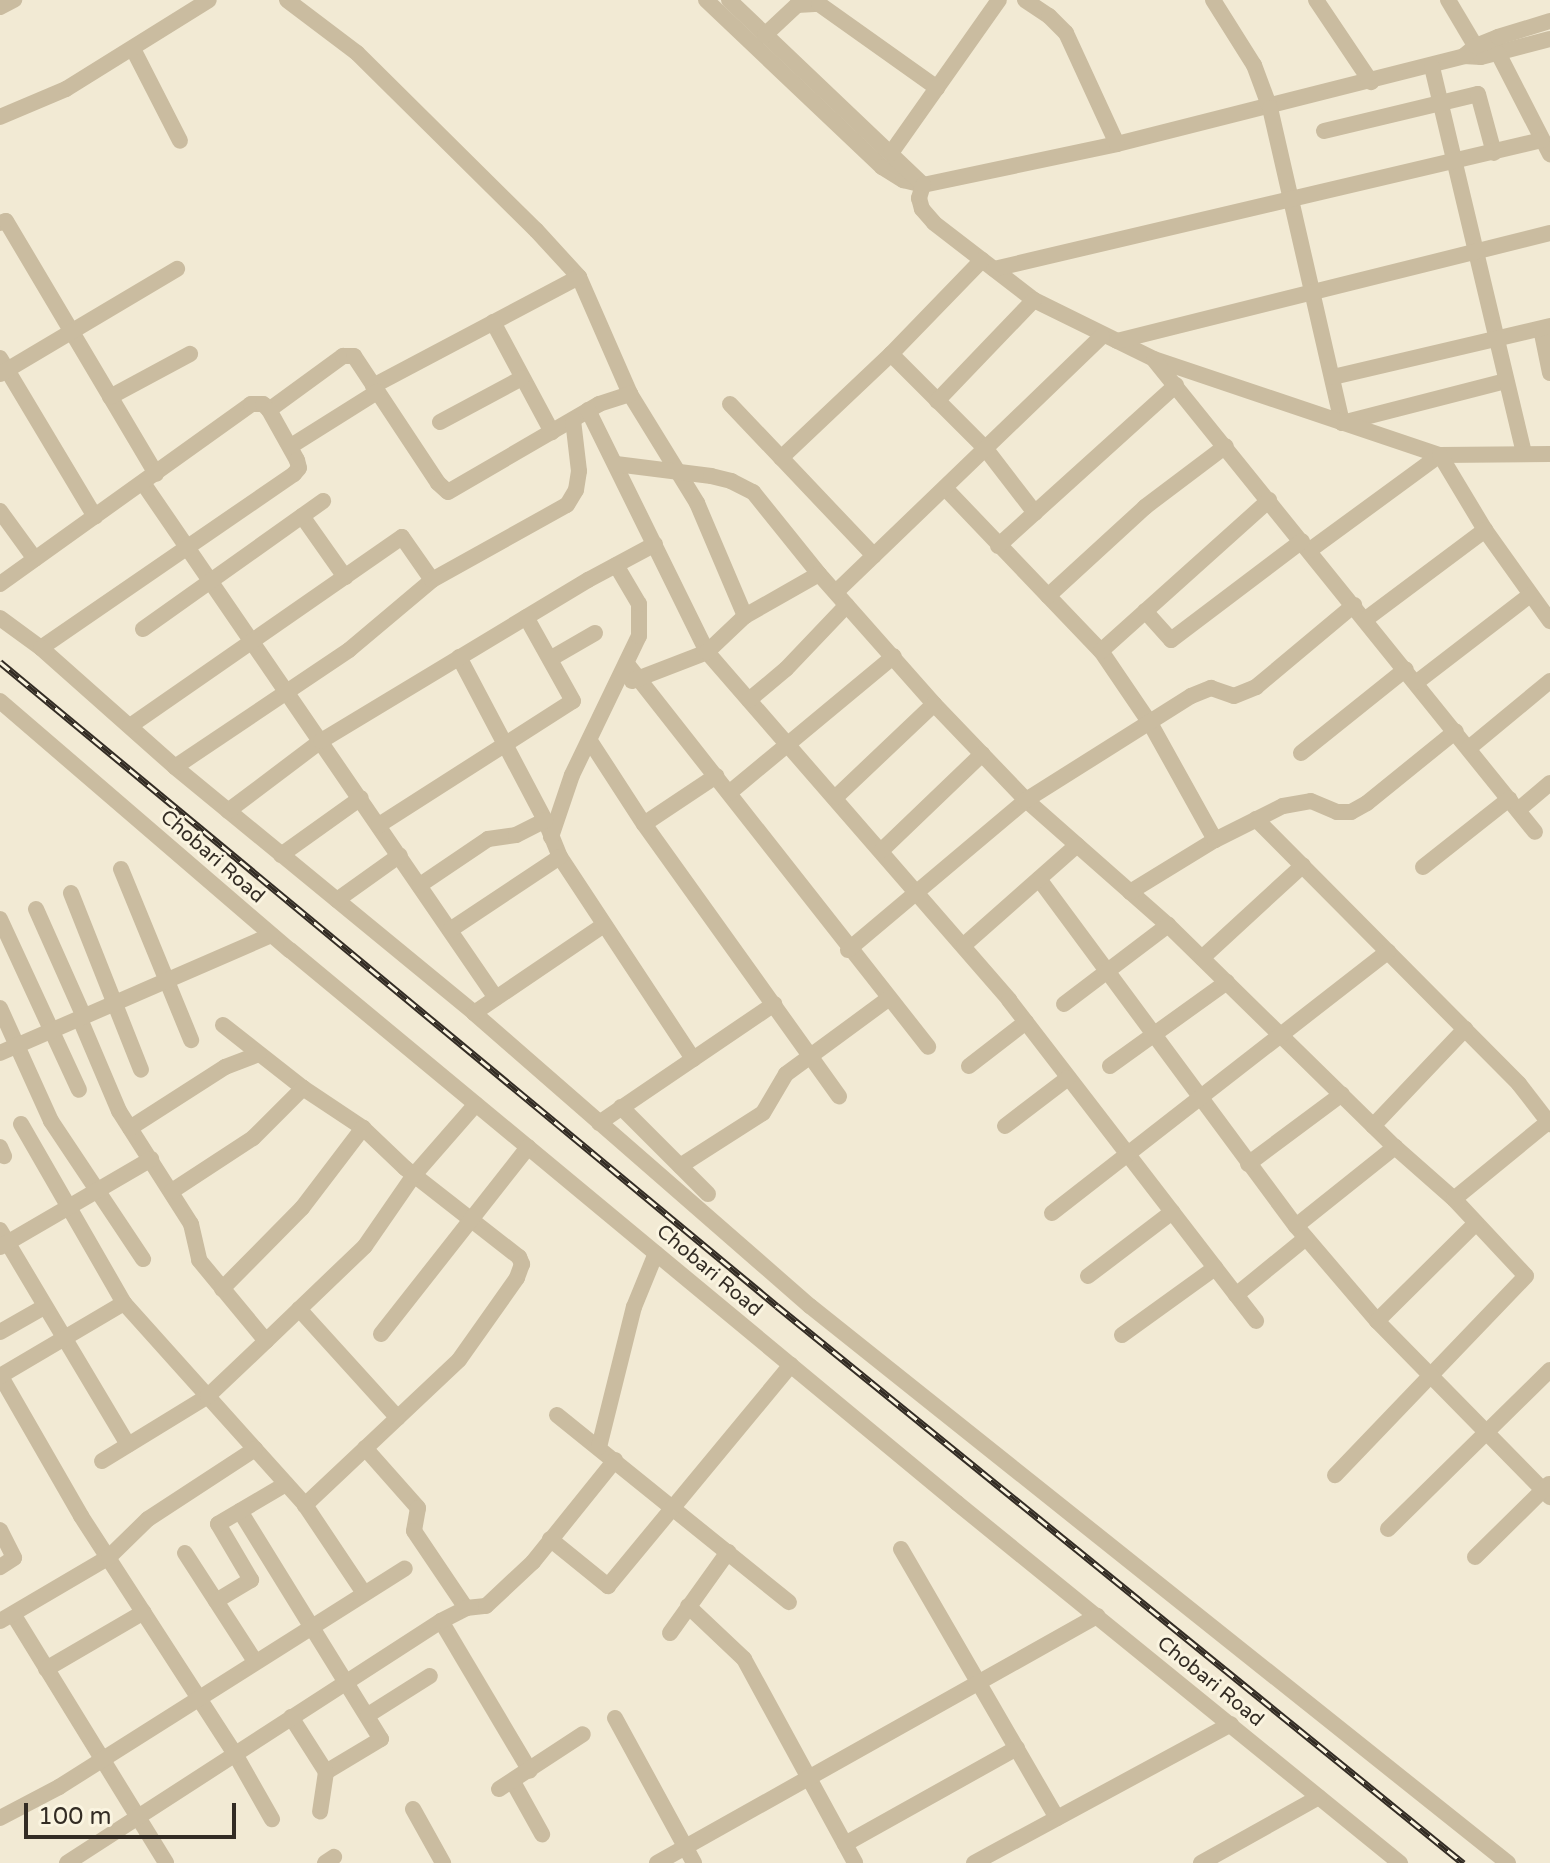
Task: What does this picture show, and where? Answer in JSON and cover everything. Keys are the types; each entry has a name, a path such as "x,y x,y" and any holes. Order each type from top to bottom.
{"street":[{"path":"0,7 14,0"},
{"path":"0,117 66,89 209,0"},
{"path":"287,0 357,53 536,230 579,277 630,394 697,503 745,616"},
{"path":"706,0 882,167 903,180 923,185 1117,144 1432,67 1550,21"},
{"path":"729,0 923,185"},
{"path":"891,153 999,0"},
{"path":"1025,0 1049,16 1066,33 1117,144"},
{"path":"1213,0 1254,65 1270,108 1342,423"},
{"path":"1316,0 1371,82"},
{"path":"1448,0 1474,53"},
{"path":"765,35 797,5 819,4 937,88"},
{"path":"1474,53 1498,53 1550,39"},
{"path":"133,49 180,141"},
{"path":"781,458 988,264 1494,153 1546,147 1498,53"},
{"path":"1432,67 1524,453"},
{"path":"1324,131 1478,94 1494,153"},
{"path":"923,185 919,198 922,209 934,223 1034,300 1154,359 1440,455 1550,454"},
{"path":"0,223 6,221 110,397 187,547 496,998"},
{"path":"749,700 786,669 874,556 985,448 1109,338 1550,233"},
{"path":"95,517 2,367 177,269"},
{"path":"291,446 375,389 579,277"},
{"path":"937,401 1034,300"},
{"path":"493,322 552,432"},
{"path":"1333,377 1545,328 1550,373"},
{"path":"110,397 190,354"},
{"path":"891,354 985,448 1035,513"},
{"path":"269,410 348,355 358,360 438,483 448,492 581,415 630,394"},
{"path":"1154,359 1535,832"},
{"path":"440,422 522,378"},
{"path":"1342,423 1506,381"},
{"path":"998,546 1176,385"},
{"path":"0,584 251,404 263,404 269,410 291,446 299,468 294,474 41,648"},
{"path":"730,404 874,556"},
{"path":"581,415 616,464 707,652 964,945 1256,1321"},
{"path":"175,767 349,650 432,580 567,505 576,490 579,471 581,415"},
{"path":"1048,596 1145,507 1226,446"},
{"path":"1440,455 1485,530 1550,621"},
{"path":"1145,611 1171,640 1440,455"},
{"path":"616,464 731,481 753,492 819,574 934,704 1026,800 1168,925 1373,1126 1454,1199 1526,1276 1335,1475"},
{"path":"945,488 1101,651 1150,723 1215,840"},
{"path":"1101,651 1269,500"},
{"path":"143,629 323,501"},
{"path":"0,511 35,559"},
{"path":"302,516 345,577"},
{"path":"1366,619 1485,530"},
{"path":"130,726 402,537 432,580"},
{"path":"228,811 321,741 526,617 655,544"},
{"path":"551,837 572,775 627,664 641,624 639,604 616,565"},
{"path":"617,684 639,680 707,652 745,616 819,574"},
{"path":"1301,753 1530,595"},
{"path":"848,950 1026,800 1203,691 1220,690 1234,696 1256,687 1354,605"},
{"path":"379,825 573,701 526,617"},
{"path":"0,618 41,648 175,767 474,1013 810,1306 1508,1863"},
{"path":"550,659 595,633"},
{"path":"729,793 894,656"},
{"path":"459,657 545,820 560,857 693,1059"},
{"path":"627,664 848,950 928,1047"},
{"path":"1469,748 1550,681"},
{"name":"Chobari Road","path":"0,701 272,935 1400,1863"},
{"path":"836,797 934,704"},
{"path":"1130,892 1215,840 1299,801 1324,805 1337,812 1351,812 1367,803 1456,731"},
{"path":"590,741 644,824 839,1096"},
{"path":"882,850 982,754"},
{"path":"644,824 716,776"},
{"path":"1423,867 1513,804 1550,783"},
{"path":"281,855 361,798"},
{"path":"1256,819 1519,1084 1549,1123 1454,1199"},
{"path":"420,885 488,839 516,835 545,820"},
{"path":"964,945 1077,845"},
{"path":"337,900 400,855"},
{"path":"450,930 560,857"},
{"path":"1202,958 1303,865"},
{"path":"121,869 164,982 191,1040"},
{"path":"1039,879 1198,1099 1301,1232 1377,1321 1548,1490 1475,1557"},
{"path":"71,893 141,1070"},
{"path":"36,909 119,1111 193,1229 199,1260 266,1341"},
{"path":"0,919 79,1090"},
{"path":"474,1013 604,925"},
{"path":"1064,1004 1168,925"},
{"path":"0,1053 272,935"},
{"path":"1052,1213 1388,951"},
{"path":"1110,1066 1227,982"},
{"path":"680,1166 763,1113 786,1074 888,999"},
{"path":"599,1123 774,1004"},
{"path":"0,1008 51,1121 143,1259"},
{"path":"969,1066 1026,1022"},
{"path":"223,1025 303,1088 363,1128 414,1175 519,1257 521,1269 459,1360 305,1505"},
{"path":"1373,1126 1465,1029"},
{"path":"130,1128 225,1067 259,1054"},
{"path":"1005,1126 1068,1078"},
{"path":"172,1191 253,1138 303,1088"},
{"path":"1248,1164 1342,1094"},
{"path":"102,1461 208,1396 266,1341 365,1246 414,1175 476,1104"},
{"path":"621,1107 708,1194"},
{"path":"21,1124 67,1209 124,1303 305,1505 364,1593"},
{"path":"222,1289 302,1208 363,1128"},
{"path":"381,1334 528,1147"},
{"path":"1236,1295 1395,1147"},
{"path":"128,1445 3,1240 67,1209 151,1159"},
{"path":"1088,1276 1172,1212"},
{"path":"1377,1321 1476,1223"},
{"path":"599,1447 634,1307 656,1253"},
{"path":"1122,1335 1215,1268"},
{"path":"124,1303 0,1375 81,1516 235,1754 272,1819"},
{"path":"0,1332 44,1307"},
{"path":"299,1309 398,1418"},
{"path":"550,1539 608,1586 791,1365"},
{"path":"1388,1529 1489,1434 1550,1370"},
{"path":"557,1415 789,1602"},
{"path":"365,1448 418,1508 414,1531 466,1608"},
{"path":"166,1863 46,1669 7,1618 109,1557 148,1519 255,1449"},
{"path":"67,1863 441,1621 466,1608 486,1606 533,1562 615,1460"},
{"path":"216,1601 251,1580 218,1524 286,1484"},
{"path":"240,1511 381,1739 326,1772"},
{"path":"0,1530 14,1558 0,1567"},
{"path":"901,1549 1057,1818"},
{"path":"670,1633 728,1552"},
{"path":"185,1553 255,1661"},
{"path":"0,1818 41,1798 405,1568"},
{"path":"688,1606 744,1659 855,1863"},
{"path":"46,1669 144,1612"},
{"path":"657,1863 1097,1616"},
{"path":"441,1621 530,1771"},
{"path":"368,1715 430,1676"},
{"path":"291,1717 326,1772 320,1812"},
{"path":"615,1718 694,1863"},
{"path":"974,1863 1231,1724"},
{"path":"542,1834 506,1786 583,1734"},
{"path":"845,1844 1017,1748"},
{"path":"1201,1863 1319,1797"},
{"path":"413,1809 443,1863"}],"railway":[{"path":"0,662 777,1306 1463,1863"}]}
